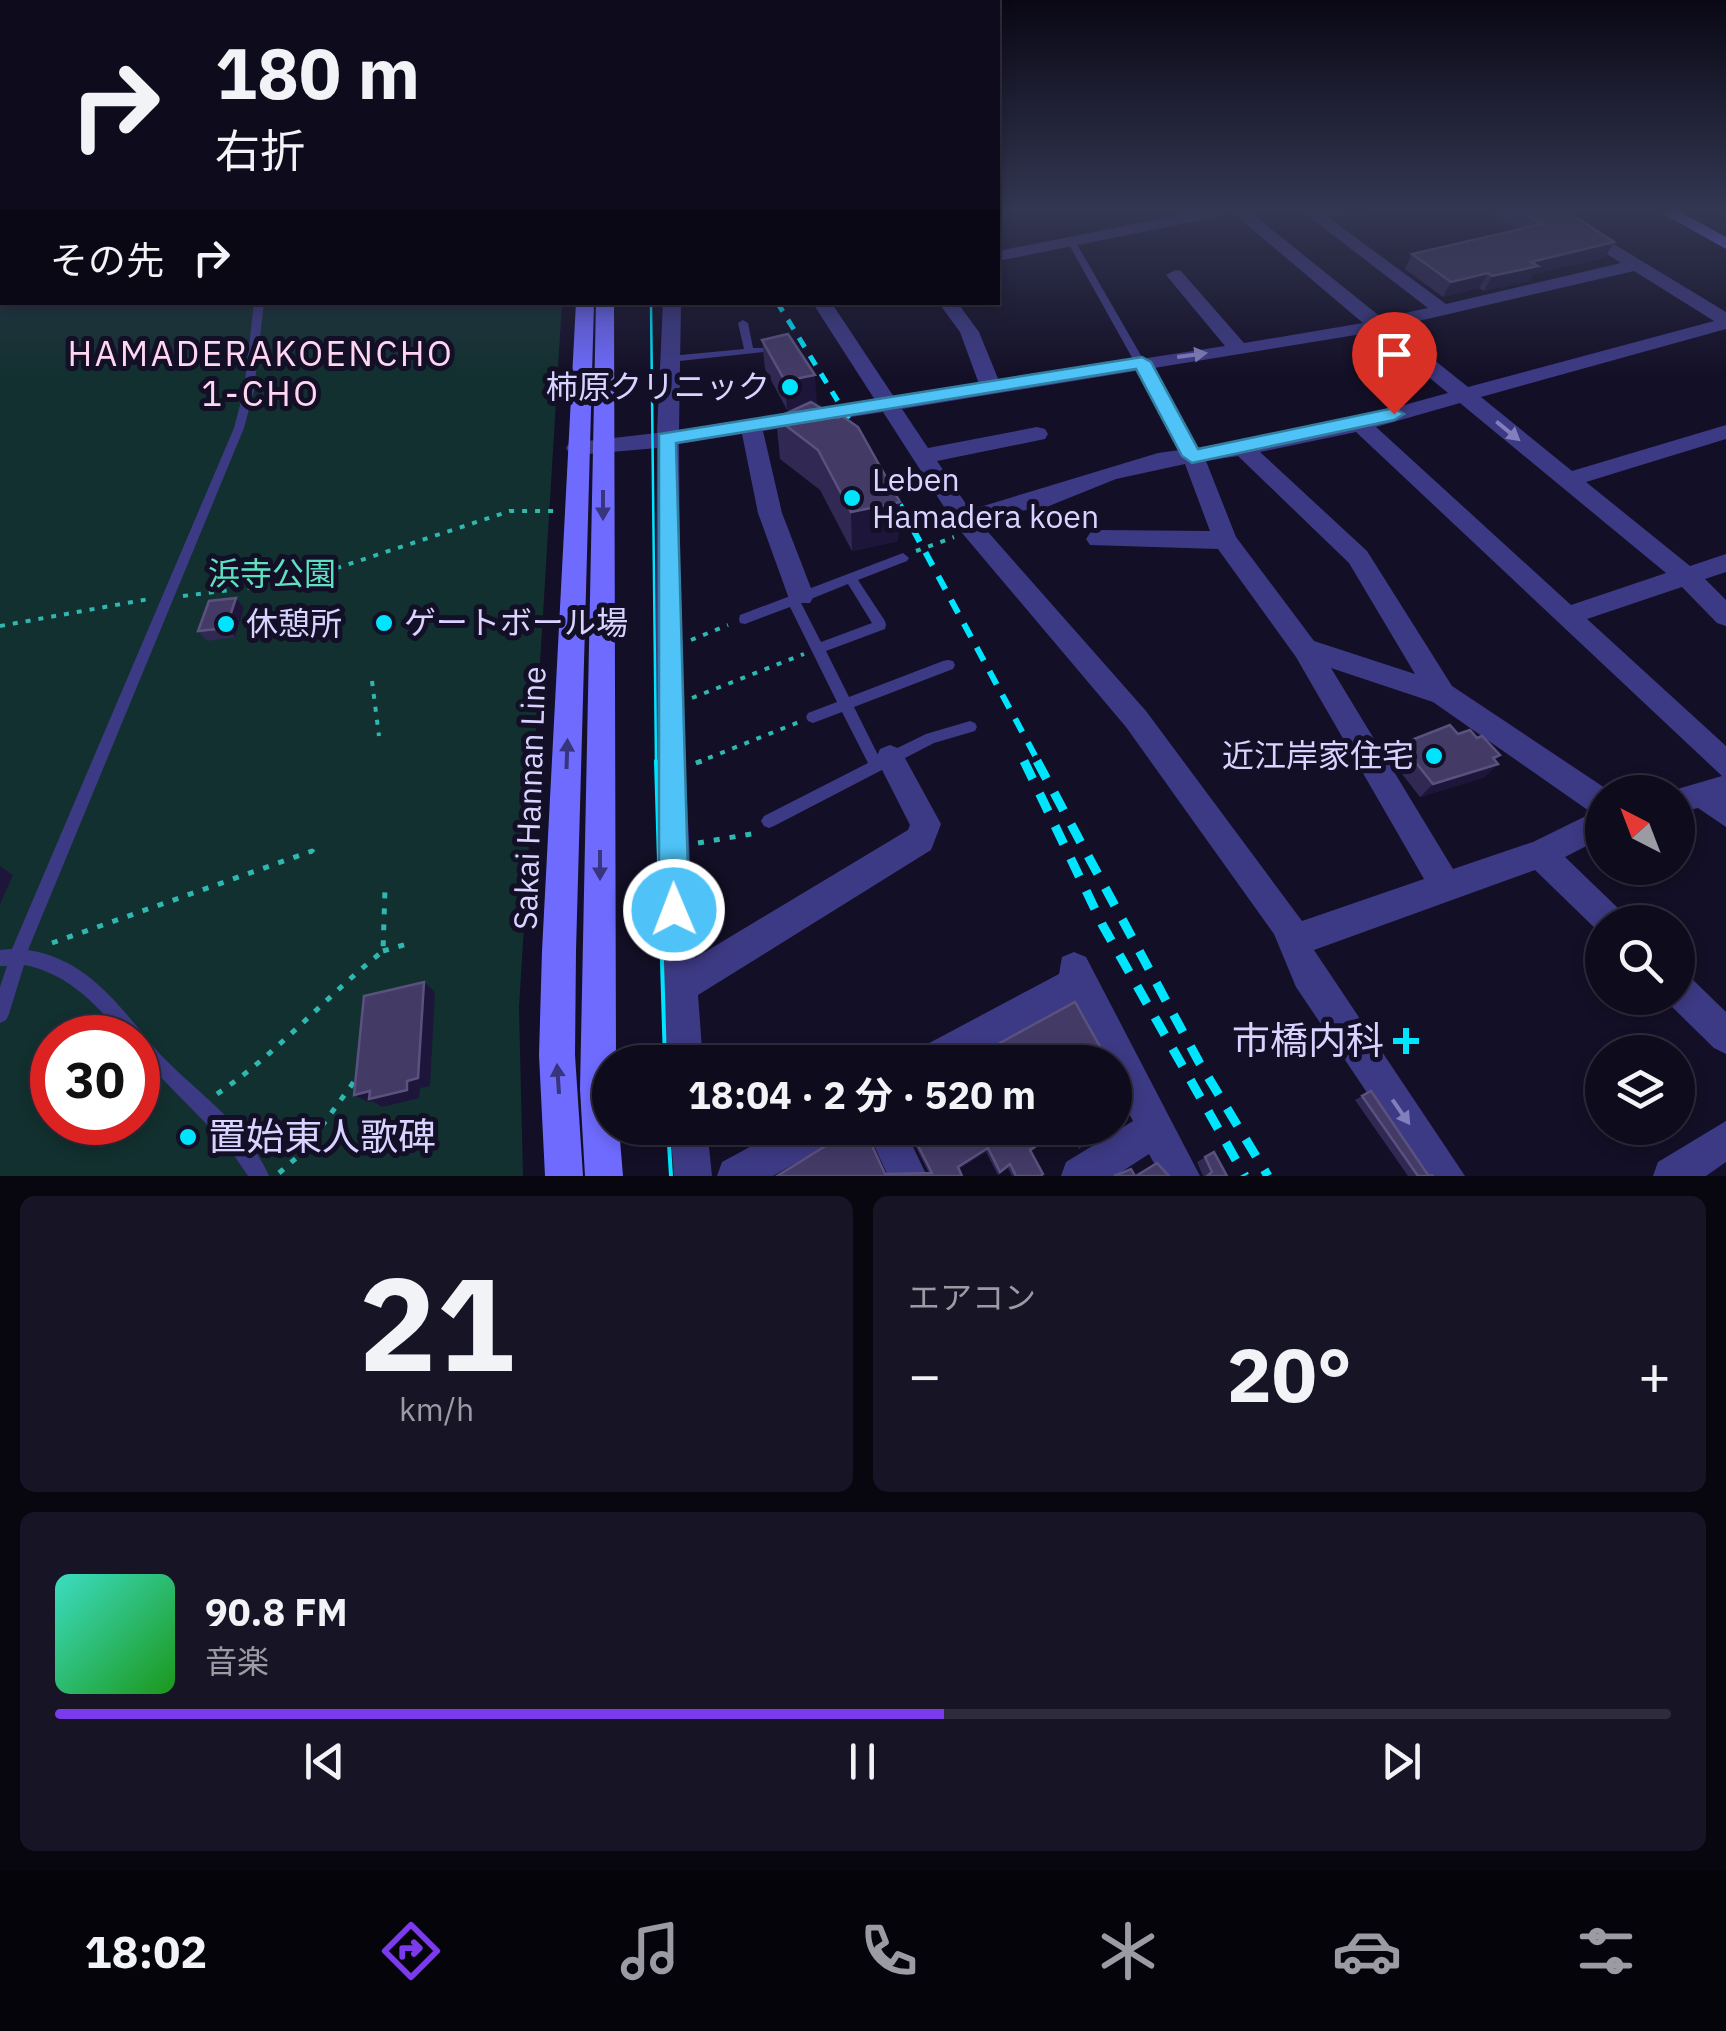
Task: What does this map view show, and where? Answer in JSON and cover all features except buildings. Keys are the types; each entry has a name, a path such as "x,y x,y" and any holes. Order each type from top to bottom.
{"main road":[{"name":"Sakai Hannan Line","path":"585,305 598,1090 604,1176"},
{"name":"Sakai Hannan Line","path":"564,1176 557,1055 558,969 590,447 605,305"}],"street":[{"path":"1306,267 1686,577 1726,616"},
{"path":"1385,267 1443,310"},
{"path":"590,447 1378,326 1624,267"},
{"path":"1641,267 1726,321"},
{"path":"1175,276 1238,349"},
{"path":"672,305 666,438 668,649 684,1045"},
{"path":"823,305 968,526 1136,719 1286,923 1308,974 1333,1014 1446,1176"},
{"path":"949,305 969,332 991,387"},
{"path":"968,526 1018,503 1036,502 1109,473 1158,460 1360,424 1726,321"},
{"path":"750,423 770,513 797,598"},
{"path":"1360,424 1726,764"},
{"path":"1568,480 1726,432"},
{"path":"922,456 1038,434"},
{"path":"1242,448 1358,557 1442,694"},
{"path":"1192,456 1224,540 1305,649 1446,887"},
{"path":"1098,539 1224,540"},
{"path":"1568,616 1726,563"},
{"path":"1305,649 1442,694 1585,791"},
{"path":"679,987 920,840 926,824 883,762"},
{"path":"1294,940 1540,854 1585,832"},
{"path":"1540,854 1592,905"},
{"path":"960,1045 1077,975 1113,1045"},
{"path":"1695,1006 1726,1036"},
{"path":"1132,1082 1181,1176"},
{"path":"1080,1176 1156,1128"},
{"path":"1672,1176 1726,1140"},
{"path":"691,1145 693,1176"},
{"path":"736,1176 791,1145"},
{"path":"892,1145 908,1176"}],"lane":[{"path":"1086,267 1192,456"},
{"path":"0,1014 19,954 239,428 249,390 258,305"},
{"path":"670,358 755,350 743,323"},
{"path":"744,619 903,558"},
{"path":"818,649 880,624 850,578"},
{"path":"797,598 846,704 883,762"},
{"path":"813,717 948,665"},
{"path":"769,820 931,738 970,727"},
{"path":"0,958 19,954 58,965 108,1003 117,1015"},
{"path":"160,1068 247,1152 258,1176"}],"path":[{"path":"0,626 335,572 485,517 510,511 556,510"},
{"path":"903,558 968,526"},
{"path":"668,649 744,619"},
{"path":"670,707 818,649"},
{"path":"372,682 379,736"},
{"path":"672,773 813,717"},
{"path":"673,845 768,830 769,820"},
{"path":"19,954 312,851 320,859"},
{"path":"383,951 386,889"},
{"path":"200,1105 260,1065 330,992 383,951 407,944"},
{"path":"275,1176 302,1158 324,1114 356,1080"}],"green space":[{"name":"浜寺公園","path":"0,305 562,305 519,1008 523,1176 0,1176"}],"tram line":[{"path":"651,305 656,763"},
{"path":"656,761 664,1045"},
{"path":"669,1145 671,1176"}],"railway":[{"path":"779,305 866,447"},
{"path":"887,481 1039,763"},
{"path":"1024,761 1103,926 1245,1176"},
{"path":"1037,761 1199,1062 1268,1176"}],"place":[{"name":"柿原クリニック","path":"790,387"},
{"name":"Leben Hamadera koen","path":"852,498"},
{"name":"ゲートボール場","path":"384,623"},
{"name":"休憩所","path":"226,624"},
{"name":"近江岸家住宅","path":"1434,756"},
{"name":"市橋内科","path":"1406,1041"},
{"name":"置始東人歌碑","path":"188,1137"}],"district":[{"name":"HAMADERAKOENCHO 1-CHO","path":"261,374"}],"route":[{"path":"674,910 666,438 1142,362 1192,456 1394,414"}]}
